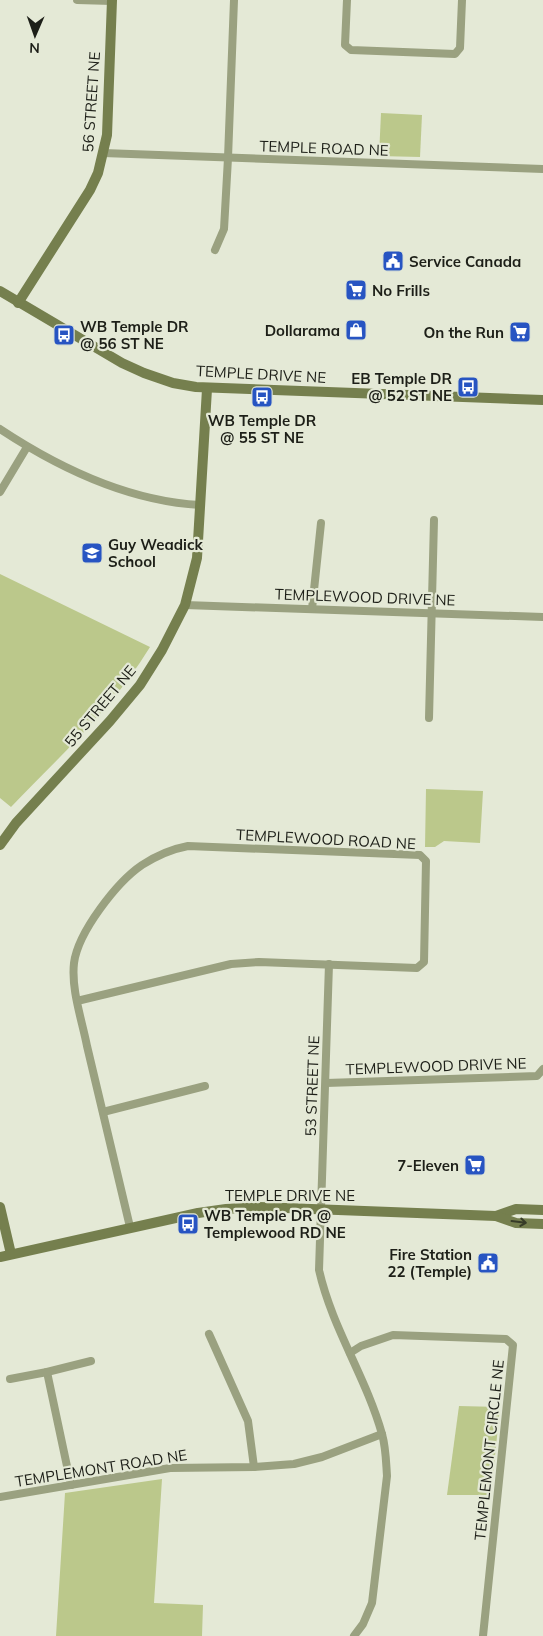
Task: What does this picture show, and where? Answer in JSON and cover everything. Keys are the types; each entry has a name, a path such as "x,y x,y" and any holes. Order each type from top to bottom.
{"street":[{"path":"77,0 112,1"},
{"path":"215,250 224,229 234,0"},
{"path":"347,0 345,45 351,50 455,54 460,48 462,0"},
{"name":"56 STREET NE","path":"18,303 90,190 98,173 106,135 112,1"},
{"name":"TEMPLE ROAD NE","path":"103,154 543,169"},
{"name":"TEMPLE DRIVE NE","path":"0,291 122,363 144,373 172,382 207,388 543,400"},
{"name":"55 STREET NE","path":"0,845 7,834 110,721 140,685 162,650 185,606 197,558 207,388"},
{"path":"0,429 27,447 116,488 160,500 200,504"},
{"path":"0,492 27,447"},
{"path":"429,718 434,520"},
{"path":"312,610 320,523"},
{"name":"TEMPLEWOOD DRIVE NE","path":"185,606 543,617"},
{"name":"TEMPLEWOOD ROAD NE","path":"77,1001 232,964 259,962 417,968 424,962 426,862 420,855 188,846 161,854 141,866 117,888 82,936 74,962 74,981 77,1001 130,1228"},
{"name":"53 STREET NE","path":"329,964 320,1270 333,1318 350,1353 382,1434 386,1455 386,1476 372,1603 363,1624 354,1636"},
{"name":"TEMPLEWOOD DRIVE NE","path":"326,1083 537,1076 543,1069"},
{"path":"103,1112 205,1086"},
{"path":"0,1207 11,1254"},
{"name":"TEMPLE DRIVE NE","path":"0,1257 198,1213 226,1209 259,1207 496,1216 516,1222 543,1224"},
{"name":"TEMPLE DRIVE NE","path":"496,1216 516,1209 540,1207"},
{"path":"209,1334 248,1421 254,1467"},
{"name":"TEMPLEMONT CIRCLE NE","path":"350,1353 361,1346 393,1335 506,1339 513,1345 483,1636"},
{"path":"10,1379 91,1361"},
{"path":"47,1372 71,1484"},
{"name":"TEMPLEMONT ROAD NE","path":"0,1497 170,1468 254,1467 294,1464 322,1457 382,1434"}],"green space":[{"path":"381,113 422,115 420,157 379,156"},
{"path":"0,574 150,647 119,691 102,711 11,807 0,798"},
{"path":"426,789 483,791 480,843 444,841 435,847 425,847"},
{"path":"459,1406 500,1407 491,1495 447,1495"},
{"path":"162,1479 154,1603 203,1605 202,1636 56,1636 65,1493"}],"place":[{"name":"Service Canada","path":"393,261"},
{"name":"No Frills","path":"356,290"},
{"name":"Dollarama","path":"356,330"},
{"name":"On the Run","path":"520,332"},
{"name":"WB Temple DR @ 56 ST NE","path":"64,335"},
{"name":"EB Temple DR @ 52 ST NE","path":"468,387"},
{"name":"WB Temple DR @ 55 ST NE","path":"262,397"},
{"name":"Guy Weadick School","path":"92,553"},
{"name":"7-Eleven","path":"475,1165"},
{"name":"WB Temple DR @ Templewood RD NE","path":"188,1224"},
{"name":"Fire Station 22 (Temple)","path":"488,1263"}]}
